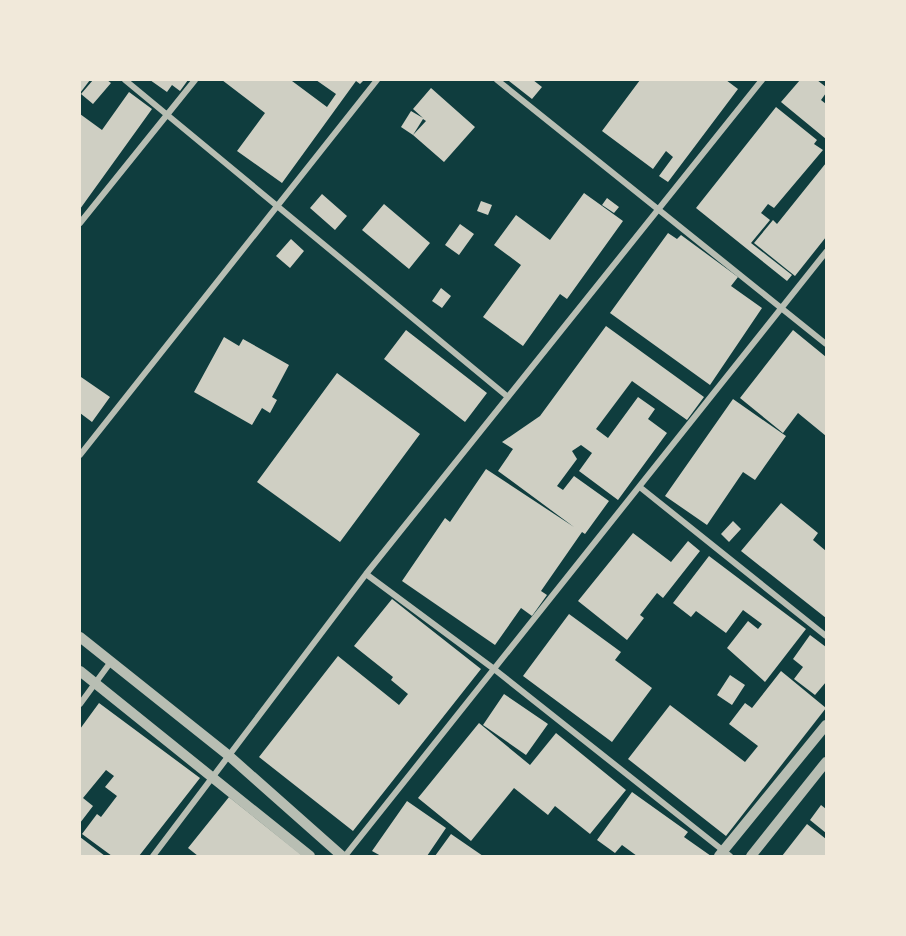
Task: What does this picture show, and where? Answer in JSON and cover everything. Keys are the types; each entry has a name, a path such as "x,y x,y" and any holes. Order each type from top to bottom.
{"street":[{"path":"125,80 508,397"},
{"path":"80,223 195,80"},
{"path":"80,455 377,80"},
{"path":"497,80 826,344"},
{"path":"153,856 366,574 762,80"},
{"path":"80,637 228,755 344,856 641,488 826,252"},
{"path":"641,488 826,636"},
{"path":"366,574 494,669 724,855 826,725"},
{"path":"80,704 110,663"},
{"path":"80,671 310,856"},
{"path":"751,856 826,762"}],"building":[{"path":"80,80 90,80 80,93"},
{"path":"93,80 107,80 111,83 93,104 81,94"},
{"path":"150,80 188,80 180,91 172,85 167,92"},
{"path":"222,80 293,80 327,107 336,94 316,80 364,80 360,84 356,81 282,183 237,151 265,113"},
{"path":"510,80 533,80 542,87 532,99"},
{"path":"640,80 726,80 738,89 668,182 659,176 673,157 666,151 653,169 602,131"},
{"path":"800,80 817,80 826,87 826,93 821,100 826,104 826,139 781,102"},
{"path":"431,88 475,127 444,162 401,127 411,111 423,118 413,109","holes":["423,119 426,121 413,135"]},
{"path":"129,92 152,109 80,209 80,114 102,130"},
{"path":"776,107 817,140 814,144 823,150 774,208 768,204 761,213 770,220 751,243 792,275 787,281 696,208"},
{"path":"826,163 826,237 795,276 754,243 773,220 777,224"},
{"path":"584,193 623,221 567,299 560,294 523,346 483,317 521,265 494,245 516,215 550,240"},
{"path":"322,194 347,216 335,230 310,208"},
{"path":"607,198 619,207 614,213 602,205"},
{"path":"481,201 492,205 488,215 477,211"},
{"path":"384,204 430,243 409,269 362,230"},
{"path":"460,224 474,234 459,255 445,245"},
{"path":"668,233 677,239 681,235 738,277 731,286 762,308 710,385 610,313"},
{"path":"291,239 304,251 290,268 276,256"},
{"path":"441,288 451,296 442,308 432,301"},
{"path":"606,326 704,397 687,420 632,381 596,429 608,438 638,397 655,409 648,419 667,433 618,500 579,471 592,453 581,445 572,451 577,459 557,486 563,490 574,476 609,501 585,534 582,532 541,591 547,595 532,616 521,608 495,645 402,581 445,518 450,522 486,469 574,527 498,471 513,449 502,442 540,416"},
{"path":"406,330 487,393 465,422 384,359"},
{"path":"793,330 826,357 826,436 798,413 783,433 740,398"},
{"path":"224,337 239,346 243,339 289,365 272,397 277,400 270,413 262,408 252,425 194,392"},
{"path":"337,373 420,434 340,542 257,482"},
{"path":"81,377 110,397 92,422 80,413"},
{"path":"733,399 786,436 755,480 743,472 707,525 665,496"},
{"path":"781,503 818,533 813,540 826,551 826,618 741,551"},
{"path":"733,521 741,529 729,542 721,534"},
{"path":"633,533 671,562 688,541 700,551 663,598 657,593 640,615 644,618 627,640 578,601"},
{"path":"709,556 806,629 765,682 727,648 748,621 758,629 762,624 743,610 726,633 696,611 691,617 673,603"},
{"path":"392,599 481,669 353,831 259,757 338,656 399,705 408,694 391,680 393,677 354,646"},
{"path":"569,614 621,652 615,660 652,688 612,742 523,676"},
{"path":"810,635 826,647 826,682 815,695 794,679 803,667 793,659"},
{"path":"781,671 826,708 726,836 628,759 670,705 745,762 758,746 729,724 745,703 752,708"},
{"path":"730,675 745,685 732,705 717,695"},
{"path":"504,694 548,724 526,755 483,725"},
{"path":"99,703 200,778 139,856 112,856 82,834 97,814 101,817 117,796 105,787 114,776 106,770 83,798 93,806 80,823 80,729"},
{"path":"479,723 530,765 556,733 626,790 590,834 555,806 548,815 514,788 471,841 418,798"},
{"path":"632,792 688,832 684,837 711,856 637,856 622,845 615,853 597,840"},
{"path":"229,797 303,856 198,856 188,848"},
{"path":"407,801 446,828 427,856 381,856 372,851"},
{"path":"821,805 826,809 826,833 810,820"},
{"path":"807,824 826,839 826,856 782,856"},
{"path":"451,834 483,856 435,856"},
{"path":"80,837 105,856 80,856"}]}
